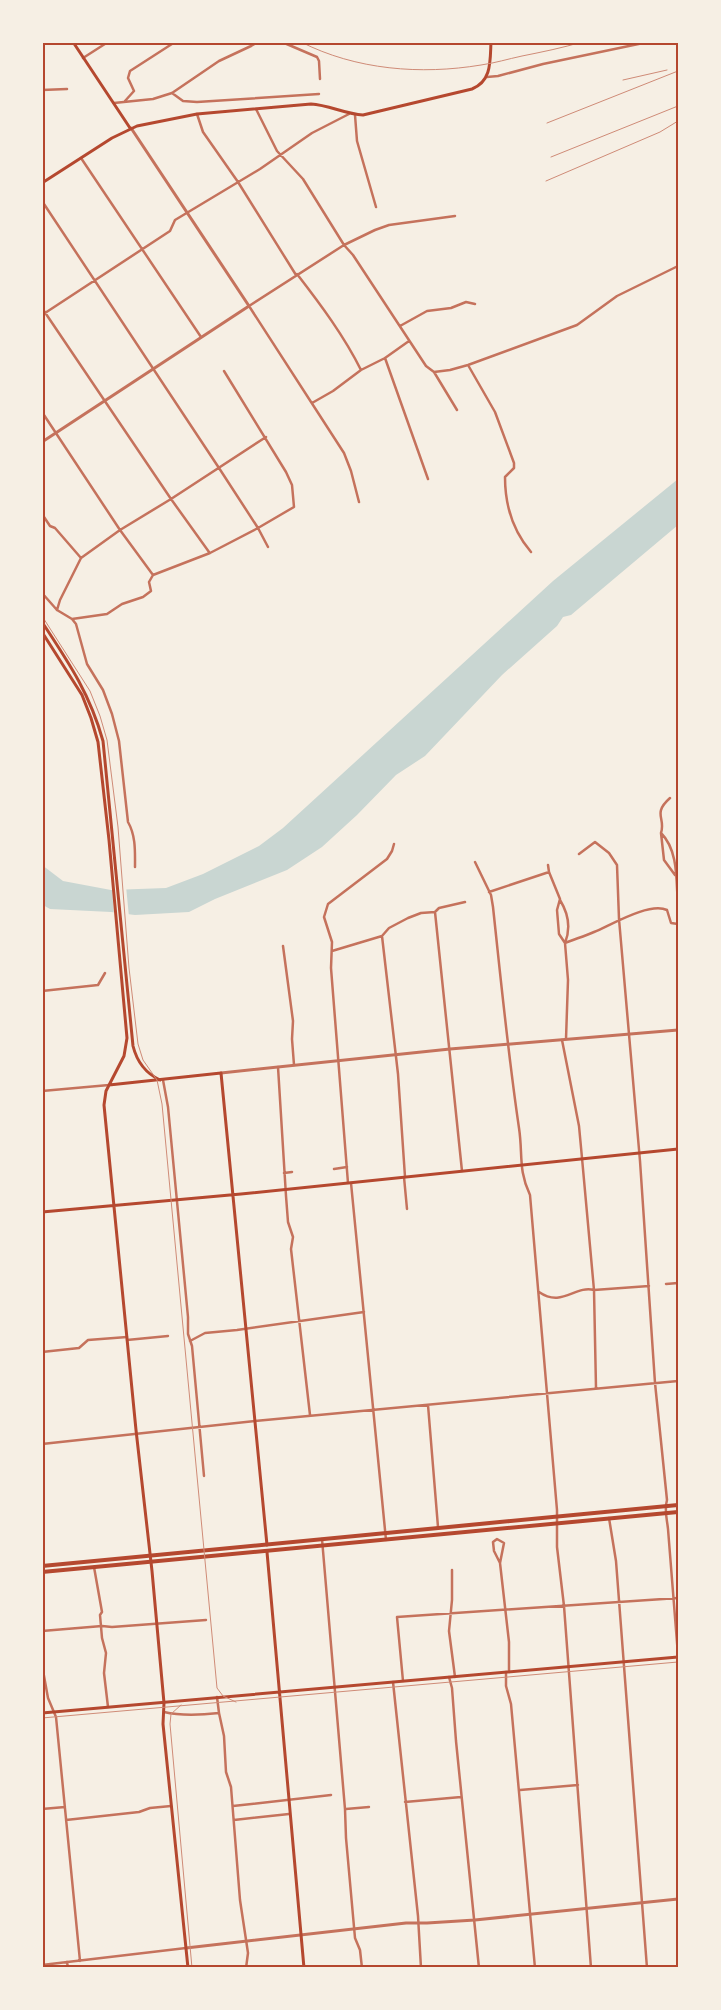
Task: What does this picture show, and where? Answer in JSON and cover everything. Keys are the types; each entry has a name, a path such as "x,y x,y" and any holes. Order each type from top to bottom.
{"main road":[{"path":"73,42 130,128"},
{"path":"42,183 130,128 197,114 317,104 349,114 372,114 472,89 479,86 487,77 491,42"},
{"path":"42,622 86,692 103,741 135,1056 147,1073 162,1080"},
{"path":"42,632 82,695 91,718 98,742 108,831 127,1038 124,1056 109,1085 104,1098 104,1105 151,1562 164,1702 163,1712 171,1806 188,1968"},
{"path":"109,1085 221,1073 267,1545 289,1814 304,1968"},
{"path":"42,1212 286,1190 678,1149"},
{"path":"42,1566 678,1505"},
{"path":"42,1572 678,1512"},
{"path":"42,1713 678,1656"}],"street":[{"path":"83,58 108,42"},
{"path":"125,102 134,91 128,78 130,71 175,42"},
{"path":"114,103 153,99 172,92 218,61 250,44 258,42"},
{"path":"282,42 317,57 320,79"},
{"path":"487,77 648,42"},
{"path":"42,90 67,89"},
{"path":"172,92 183,101 197,102 320,94"},
{"path":"256,109 280,154 302,179 344,245 353,255 426,366 434,372 458,410"},
{"path":"197,114 203,132 238,182 297,275 330,317 361,370"},
{"path":"44,314 170,231 175,220 187,212 238,182 312,132 349,114"},
{"path":"355,115 357,141 376,207"},
{"path":"130,128 344,453 359,502"},
{"path":"81,158 201,337"},
{"path":"42,201 219,468 258,528 268,548"},
{"path":"42,442 344,245 389,225 455,216"},
{"path":"434,372 468,365 577,324 617,296 678,266"},
{"path":"400,326 427,311 451,308 466,302 475,304"},
{"path":"42,308 44,314 105,400 170,499 210,553"},
{"path":"312,403 409,341"},
{"path":"385,358 428,479"},
{"path":"468,365 495,412 514,463 514,468 505,477 506,500 514,527 531,552"},
{"path":"72,619 107,614 122,604 143,597 150,591 149,582 153,575 210,553 294,507 294,496 286,472 224,371"},
{"path":"42,412 120,530 153,575"},
{"path":"57,610 63,592 81,558 120,530 266,437"},
{"path":"42,514 50,526 55,528 81,558"},
{"path":"42,593 57,610 72,619 76,624 87,664 102,690 112,714 119,741 128,822 132,830 134,843 135,867"},
{"path":"670,798 662,807 660,833 664,860 676,875"},
{"path":"660,833 668,843 677,866 678,906"},
{"path":"579,854 594,842 603,847 617,865 619,919 640,1153 655,1383 667,1500 665,1506 678,1656"},
{"path":"386,1540 364,1312 347,1168 331,968 332,951 330,934 324,917 328,904 387,859 394,844"},
{"path":"475,862 489,892 493,907 507,1044 521,1142 521,1165 523,1180 530,1195 557,1516 557,1547 564,1606 591,1968"},
{"path":"548,864 548,872 566,910 569,933 565,943 568,980 564,1040 579,1126 582,1158 594,1290 596,1389"},
{"path":"671,870 677,866"},
{"path":"489,892 548,872"},
{"path":"560,898 557,910 559,934 565,943"},
{"path":"332,951 382,936 389,928 421,913 435,912 439,908 465,902"},
{"path":"565,943 595,932 619,919 663,908 667,910 671,923 678,924"},
{"path":"435,912 462,1171"},
{"path":"382,936 398,1074 407,1209"},
{"path":"283,946 293,1021 294,1065"},
{"path":"42,991 98,985 105,974"},
{"path":"221,1073 450,1049 678,1030"},
{"path":"278,1067 288,1222 293,1237 291,1254 310,1415"},
{"path":"162,1080 168,1107 204,1476"},
{"path":"42,1091 109,1085"},
{"path":"334,1169 347,1168"},
{"path":"284,1173 292,1172"},
{"path":"666,1284 678,1283"},
{"path":"538,1292 551,1298 586,1290 649,1286"},
{"path":"190,1341 204,1333 364,1312"},
{"path":"42,1352 79,1348 88,1340 168,1336"},
{"path":"42,1444 310,1415 678,1381"},
{"path":"428,1405 438,1527"},
{"path":"609,1518 616,1561 622,1662 648,1968"},
{"path":"322,1539 346,1838 355,1930 362,1968"},
{"path":"500,1563 494,1551 493,1542 497,1539 504,1543 500,1563 509,1642 506,1686 511,1704 535,1968"},
{"path":"94,1567 102,1612 100,1615 102,1638 106,1652 104,1673 108,1707"},
{"path":"452,1570 449,1631 455,1676"},
{"path":"403,1681 397,1617 678,1598"},
{"path":"42,1631 206,1620"},
{"path":"42,1665 48,1698 56,1717 80,1961"},
{"path":"449,1677 452,1688 461,1797 479,1968"},
{"path":"393,1682 418,1916 421,1968"},
{"path":"217,1697 218,1713 224,1736 225,1766 231,1787 240,1900 248,1953 246,1968"},
{"path":"163,1712 178,1714 196,1713 204,1716 218,1713"},
{"path":"519,1790 578,1785"},
{"path":"233,1806 331,1794"},
{"path":"405,1802 461,1797"},
{"path":"66,1820 140,1812 150,1808 171,1806"},
{"path":"345,1809 369,1806"},
{"path":"42,1809 65,1807"},
{"path":"234,1820 289,1814"},
{"path":"42,1965 406,1923 475,1920 678,1899"},
{"path":"67,1962 68,1968"}],"shaded area":[{"path":"678,479 678,525 571,615 563,617 557,626 502,675 425,756 396,775 322,847 287,870 215,899 189,912 135,915 50,909 43,905 42,865 63,881 111,890 166,888 203,874 259,846 283,828 553,581"}],"pier":[{"path":"126,886 129,917 114,915 112,888"}],"tram line":[{"path":"42,616 90,691 107,740 118,827 129,968 138,1044 143,1060 157,1080 162,1104 217,1688 223,1696 236,1702"},
{"path":"42,1718 678,1662"},
{"path":"181,1705 171,1714 170,1724 192,1968"}],"railway":[{"path":"301,42 344,59 389,68 412,70 435,70 486,64 582,42"},
{"path":"623,80 667,70"},
{"path":"547,123 678,71"},
{"path":"551,157 678,106"},
{"path":"546,181 660,132 678,121"}]}
